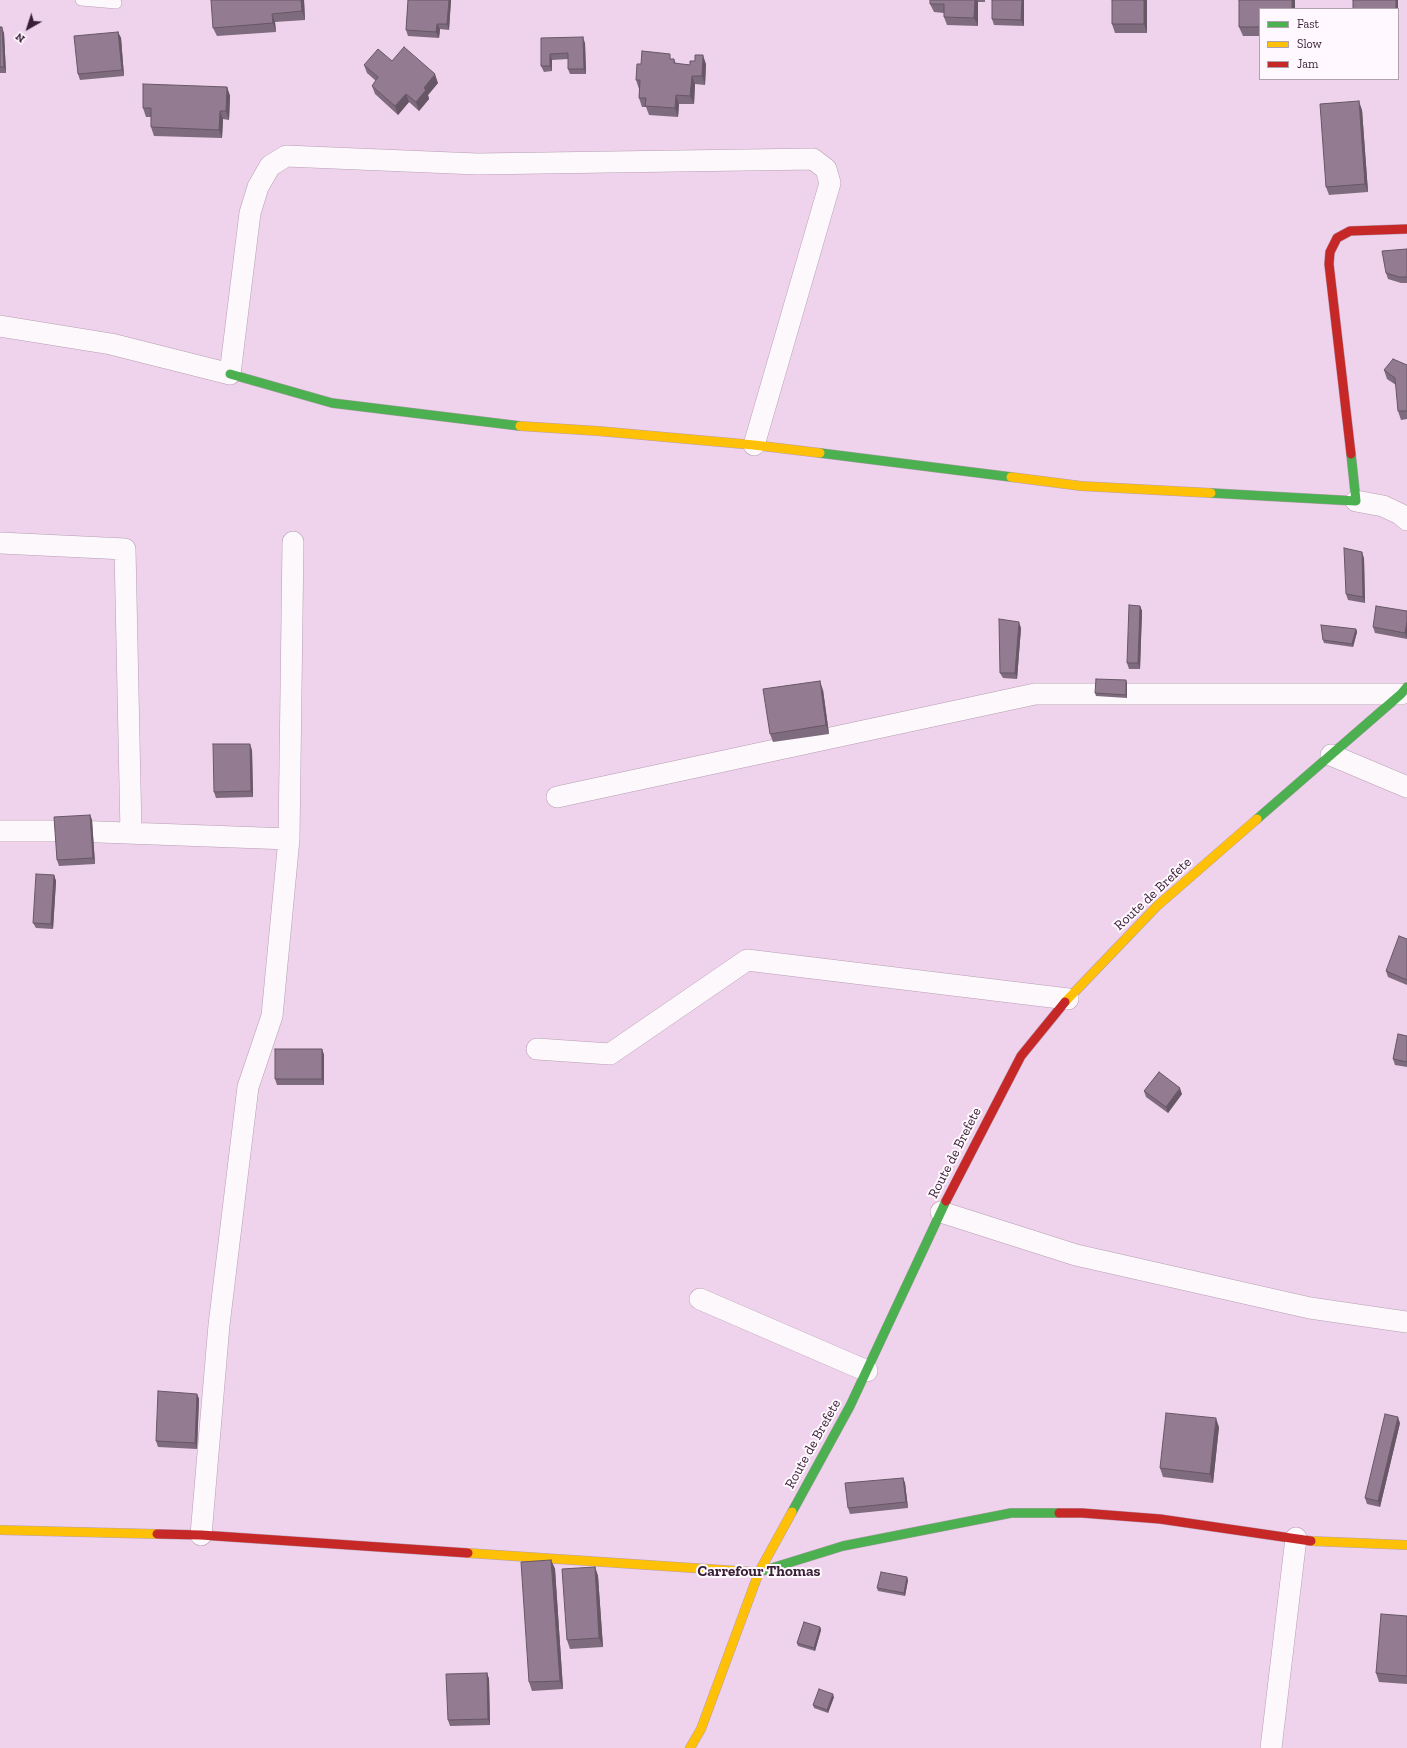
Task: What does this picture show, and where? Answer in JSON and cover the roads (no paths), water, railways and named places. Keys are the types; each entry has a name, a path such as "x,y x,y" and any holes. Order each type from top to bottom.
{"street":[{"path":"230,374 250,213 258,187 270,166 286,156 478,164 813,159 826,169 830,184 754,445"},
{"path":"1356,501 1330,272 1330,252 1337,238 1350,231 1407,229"},
{"path":"0,326 110,344 230,374 332,403 512,426 598,431 754,445 1081,486 1356,501 1384,506 1400,514 1407,520"},
{"path":"201,1536 219,1325 248,1087 272,1016 289,839 293,542"},
{"path":"0,543 125,549 131,833"},
{"path":"557,797 1035,694 1404,691"},
{"name":"Route de Brefete","path":"690,1748 701,1729 759,1572 850,1406 941,1212 1021,1056 1068,999 1157,906 1404,691"},
{"path":"1331,755 1407,787"},
{"path":"0,831 131,833 289,839"},
{"path":"537,1049 610,1054 747,960 1068,999"},
{"path":"941,1212 1076,1255 1310,1308 1407,1322"},
{"path":"700,1300 867,1371"},
{"path":"0,1530 201,1536 759,1572 843,1546 1011,1513 1082,1513 1160,1519 1313,1541 1407,1545"},
{"path":"1271,1748 1296,1538"}],"lane":[{"path":"80,0 116,3"}],"district":[{"name":"Carrefour Thomas","path":"759,1572"}]}
